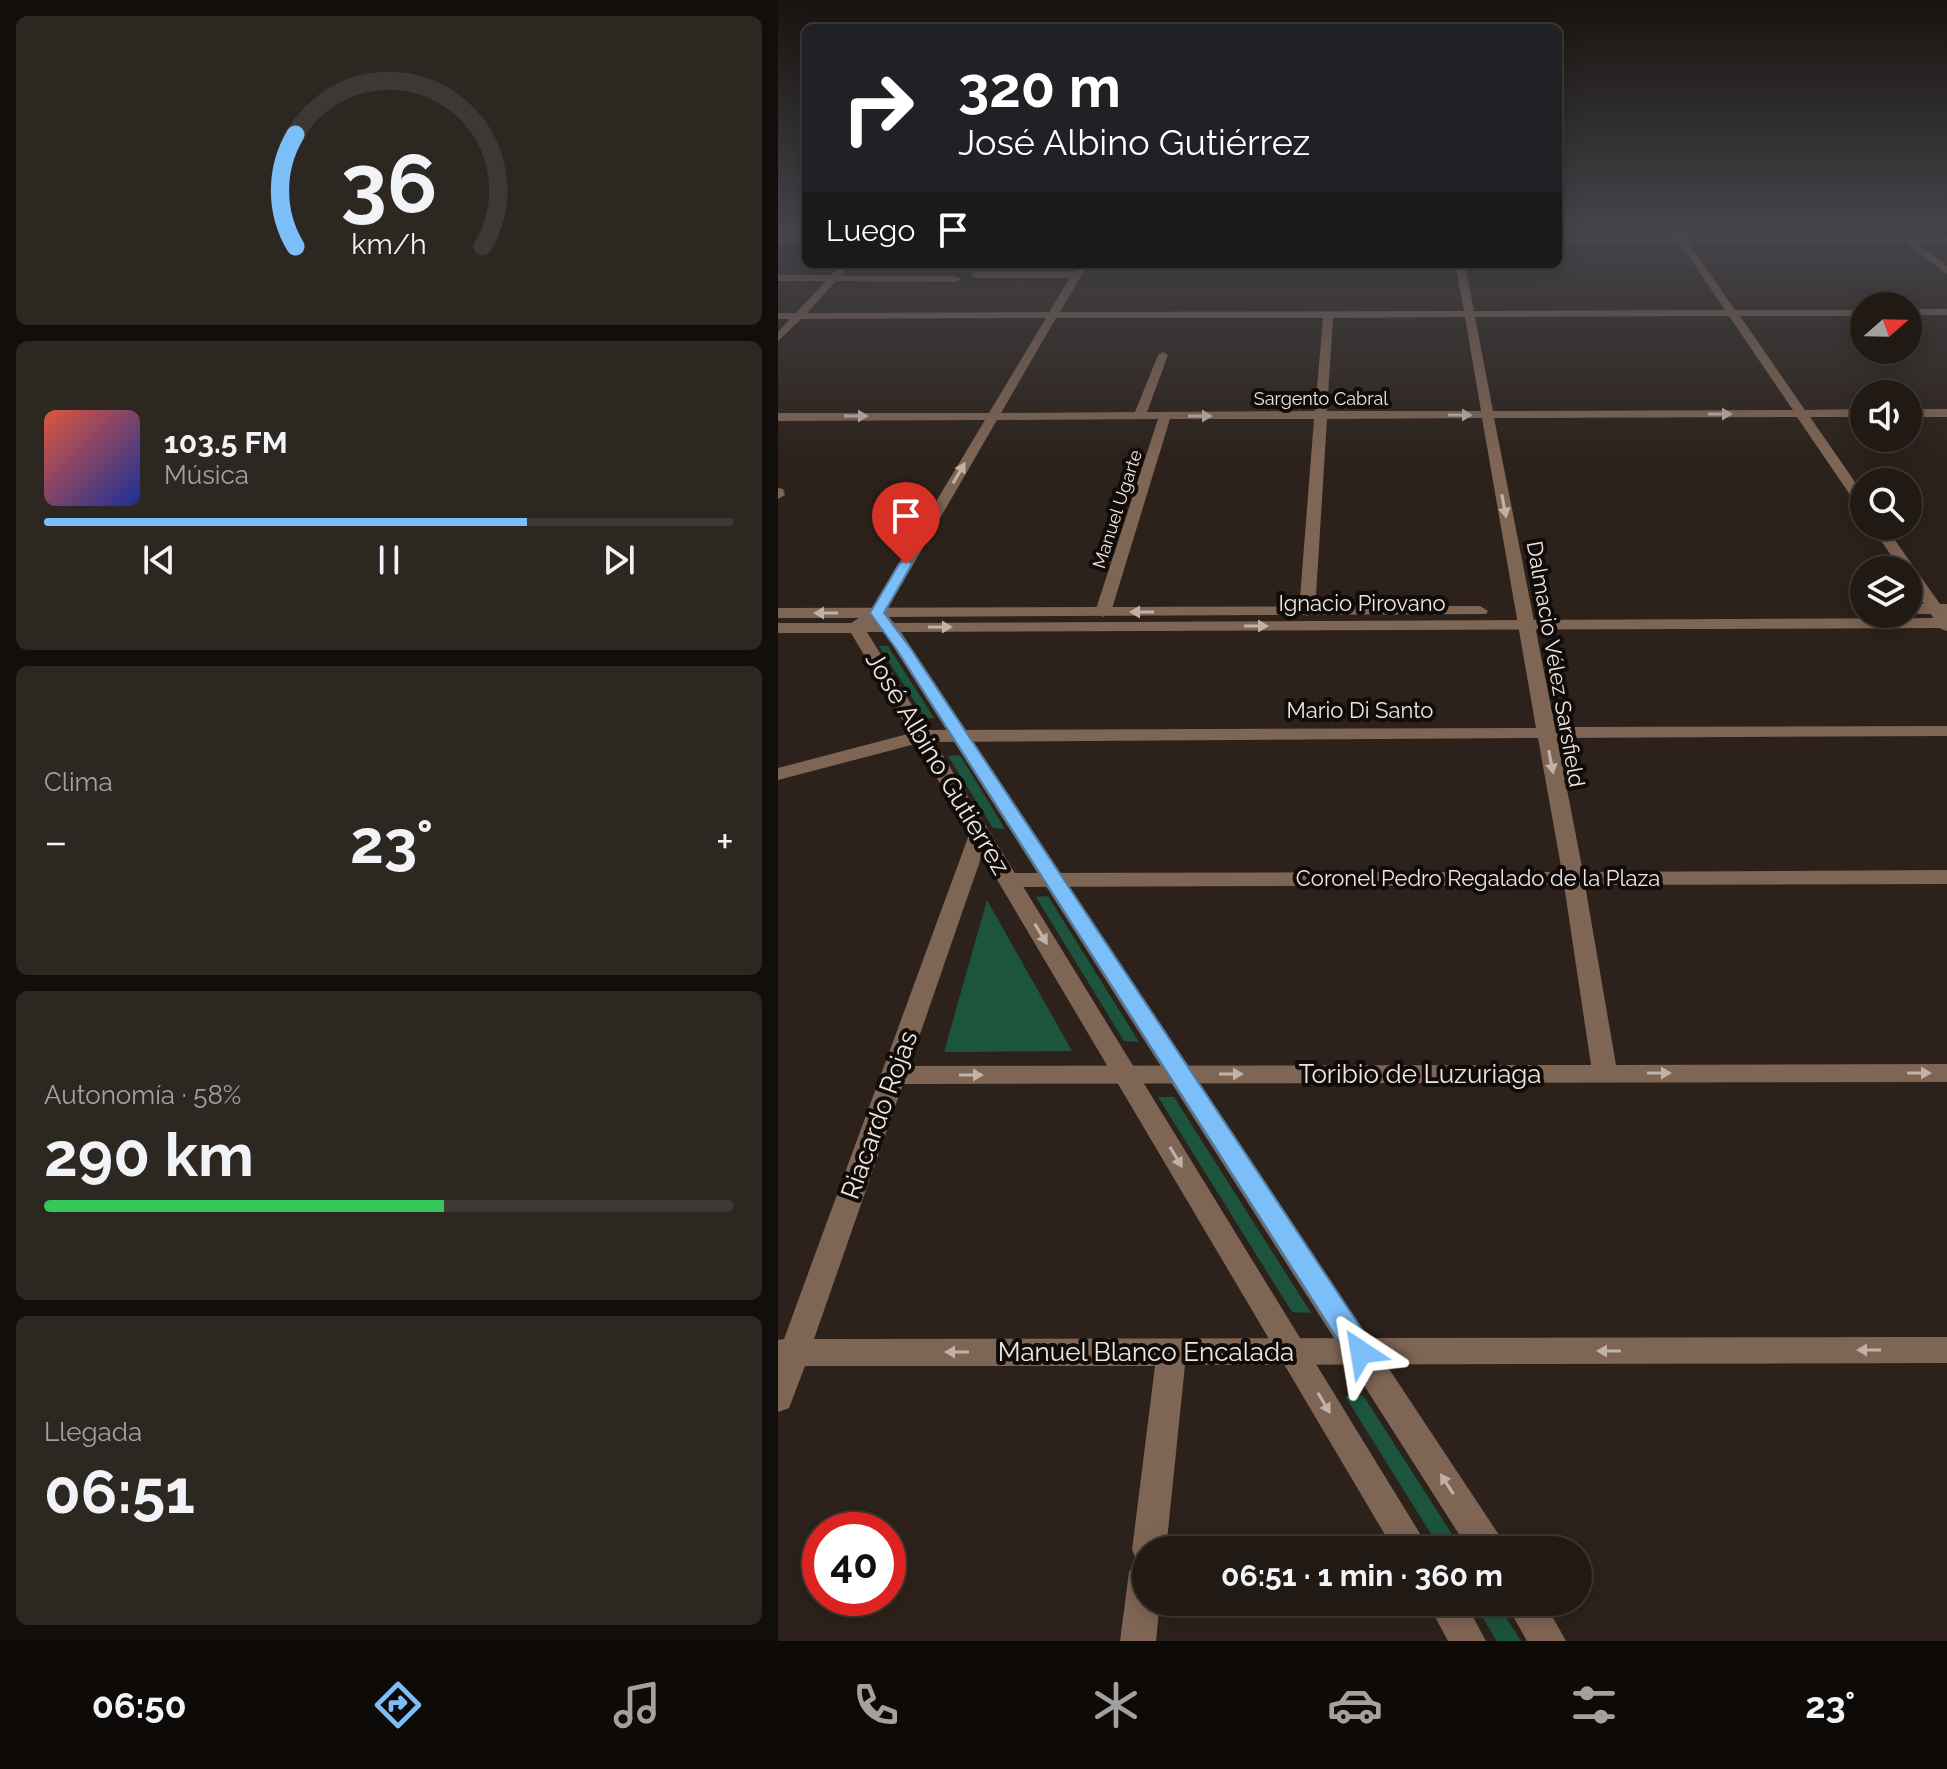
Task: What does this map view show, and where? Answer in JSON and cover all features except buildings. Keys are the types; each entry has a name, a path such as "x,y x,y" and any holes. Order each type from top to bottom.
{"street":[{"path":"778,338 808,307"},
{"path":"874,623 1057,307"},
{"name":"Dalmacio Vélez Sarsfield","path":"1468,307 1573,877 1605,1073"},
{"path":"1727,307 1850,485"},
{"path":"1922,312 1947,312"},
{"path":"778,316 1850,313"},
{"path":"1307,611 1328,314"},
{"path":"1139,416 1163,355"},
{"name":"Sargento Cabral","path":"778,417 1850,413"},
{"path":"1922,413 1947,413"},
{"name":"Manuel Ugarte","path":"1103,612 1165,416"},
{"path":"1888,540 1944,618"},
{"name":"Ignacio Pirovano","path":"778,628 1103,612 1307,611 1525,617 1850,609"},
{"path":"1922,612 1944,618"},
{"name":"Ignacio Pirovano","path":"778,613 874,623 1525,617 1944,618"},
{"name":"José Albino Gutierrez","path":"874,623 960,735 1480,1536"},
{"name":"José Albino Gutierrez","path":"874,623 923,736 1405,1536"},
{"name":"Mario Di Santo","path":"778,774 923,736 1947,731"},
{"name":"Riacardo Rojas","path":"778,1398 786,1353 893,1075 980,832"},
{"name":"Coronel Pedro Regalado de la Plaza","path":"1009,880 1947,877"},
{"name":"Toribio de Luzuriaga","path":"893,1075 1947,1073"},
{"path":"1151,1536 1172,1350"},
{"name":"Manuel Blanco Encalada","path":"786,1353 1947,1350"},
{"path":"1138,1641 1141,1616"},
{"path":"1453,1616 1468,1641"},
{"path":"1532,1616 1548,1641"}],"green space":[{"path":"879,646 888,646 934,718 925,718"},
{"path":"960,755 1005,829 993,828 948,756"},
{"path":"1048,896 1139,1042 1124,1041 1036,897"},
{"path":"987,900 1072,1051 944,1052"},
{"path":"1158,1097 1174,1097 1311,1313 1292,1312"},
{"path":"1363,1395 1453,1536 1432,1536 1345,1396"},
{"path":"1482,1616 1505,1616 1521,1641 1497,1641"}],"route":[{"path":"906,564 877,613 904,649 1361,1352"}]}
